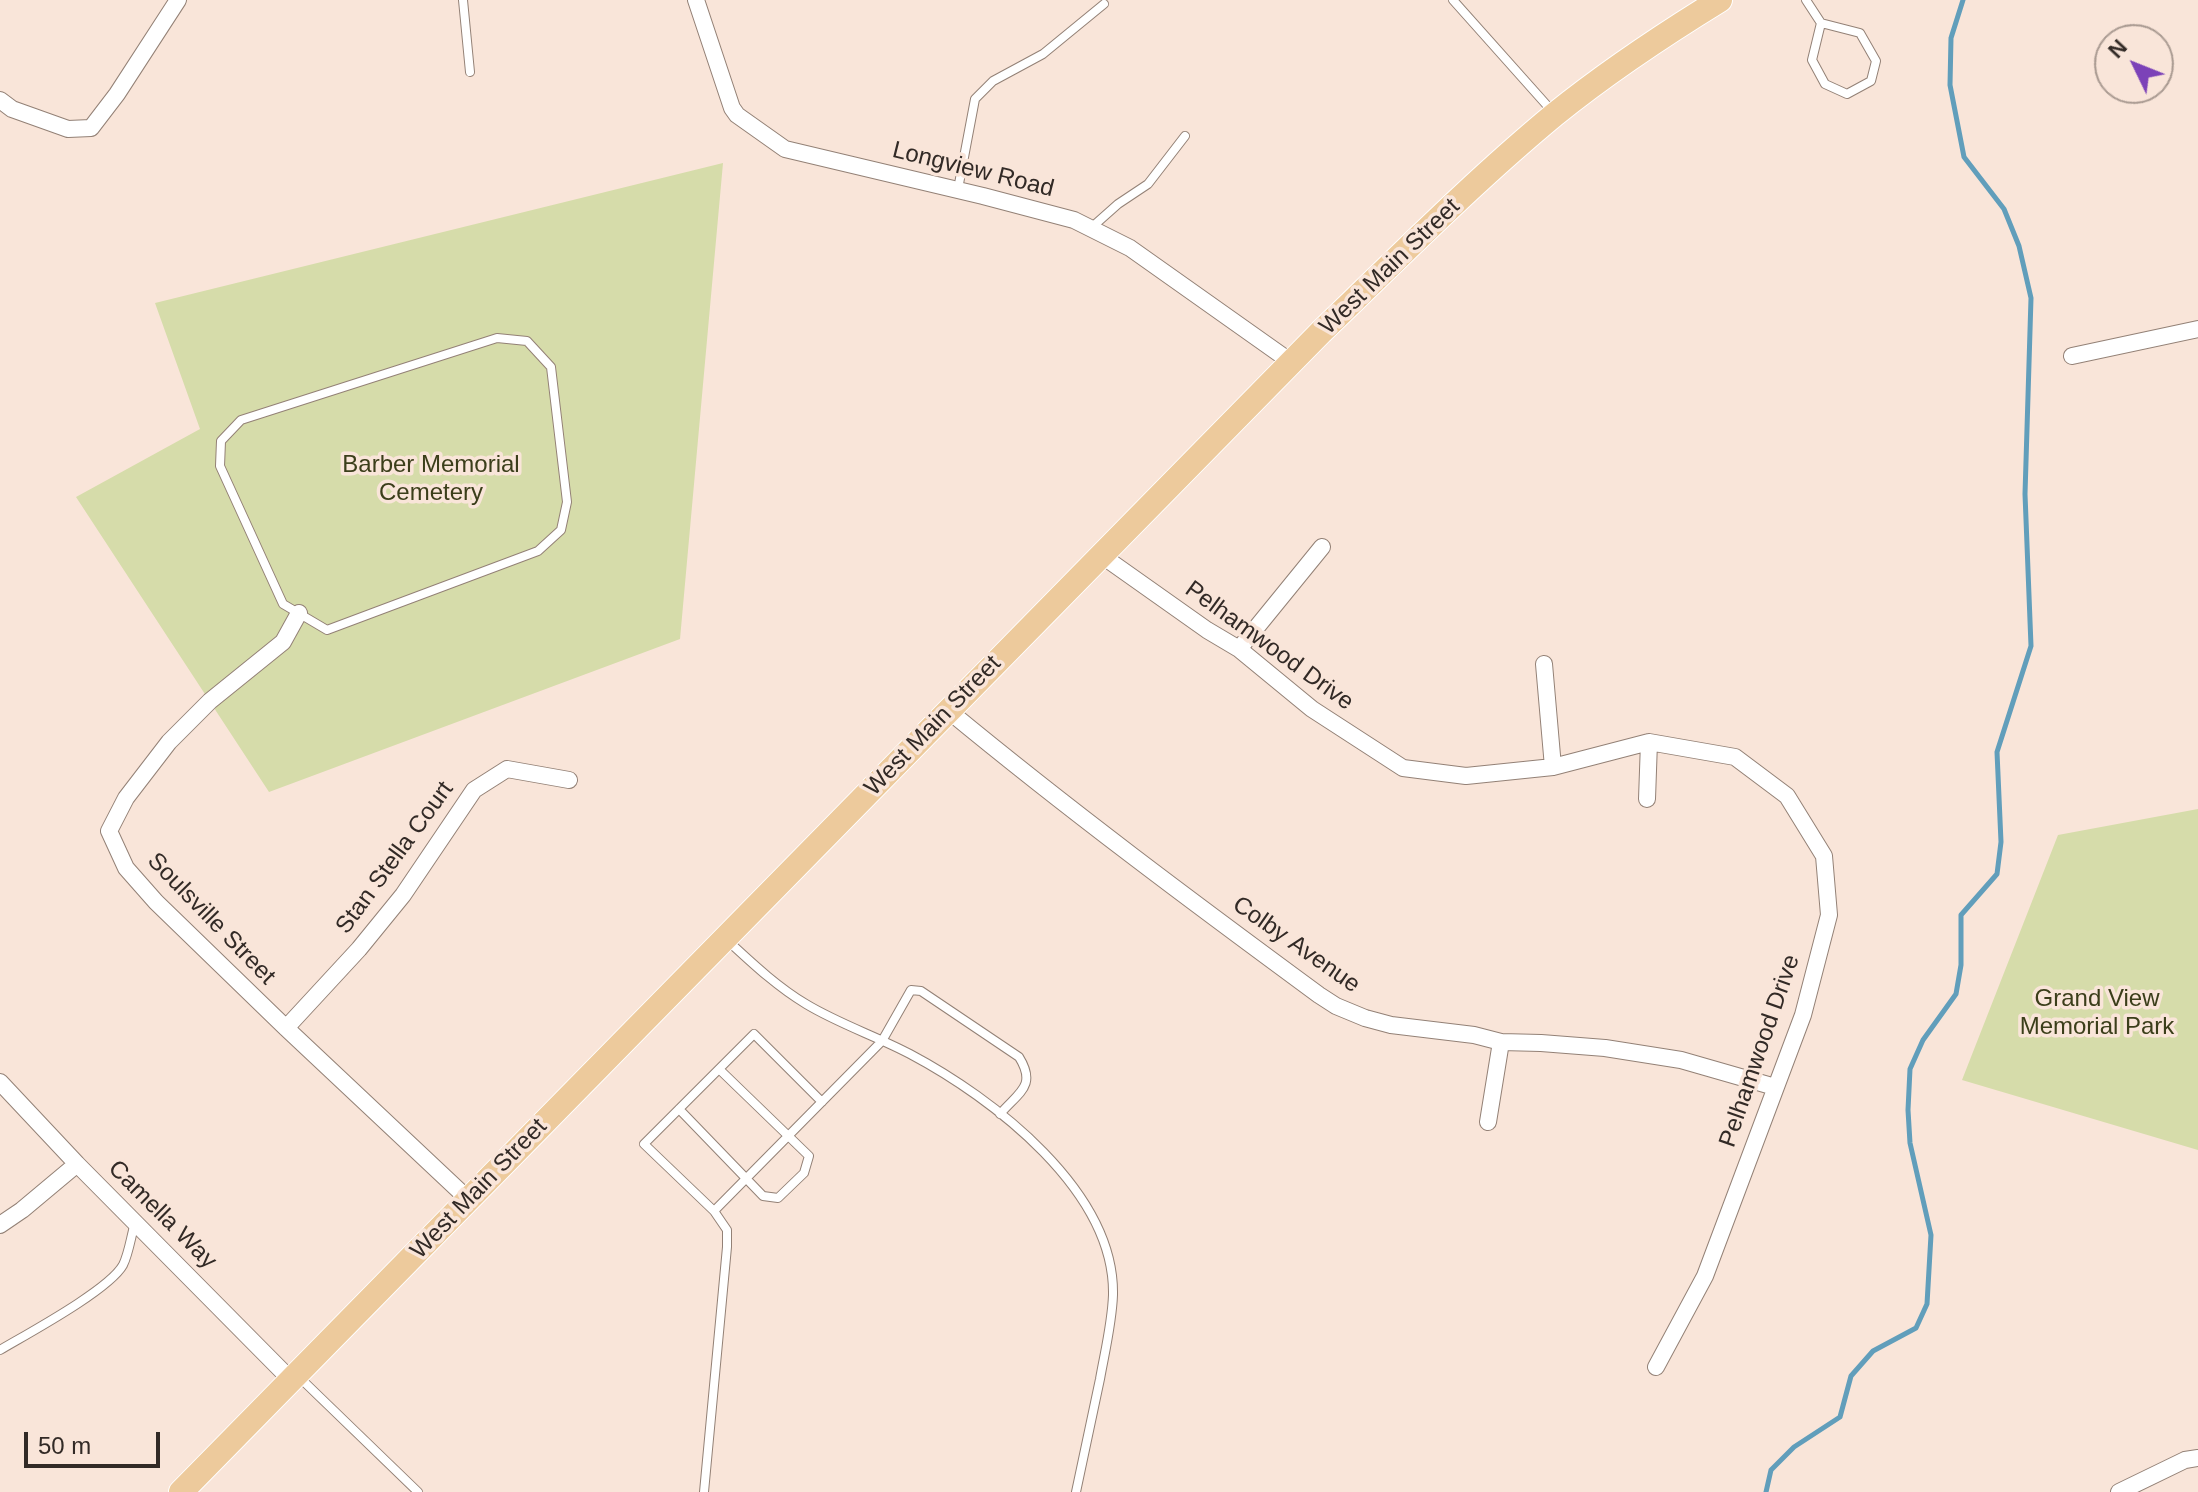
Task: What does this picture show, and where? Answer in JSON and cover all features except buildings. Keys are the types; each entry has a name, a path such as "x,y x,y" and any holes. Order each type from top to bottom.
{"main road":[{"name":"West Main Street","path":"181,1492 1291,362 1481,179 1555,114 1720,0"}],"street":[{"path":"0,100 12,109 68,129 91,128 178,0"},
{"name":"Longview Road","path":"696,0 732,108 737,115 785,149 1074,220 1130,248 1291,362"},
{"path":"2072,356 2198,329"},
{"path":"1239,649 1322,547"},
{"name":"Pelhamwood Drive","path":"1101,555 1239,649 1312,709 1403,768 1466,776 1553,767 1649,742 1735,757 1787,796 1824,856 1829,915 1803,1015 1705,1276 1656,1367"},
{"name":"Soulsville Street","path":"299,613 283,642 210,701 169,742 126,798 109,831 126,868 156,902 469,1200"},
{"path":"1544,664 1553,767"},
{"name":"Colby Avenue","path":"949,711 1038,784 1328,1001 1365,1018 1501,1042 1605,1048 1681,1060 1775,1087"},
{"path":"1647,799 1649,742"},
{"name":"Stan Stella Court","path":"286,1028 359,949 403,895 474,790 507,769 569,780"},
{"path":"1488,1122 1501,1042"},
{"name":"Camella Way","path":"2,1088 294,1377"},
{"path":"0,1225 77,1164"},
{"path":"2119,1492 2185,1460 2198,1458"}],"lane":[{"path":"463,0 470,72"},
{"path":"1453,0 1555,114"},
{"path":"1806,0 1821,23 1860,33 1876,61 1871,81 1847,94 1825,84 1812,60 1821,23"},
{"path":"958,190 975,99 993,81 1043,54 1104,4"},
{"path":"1091,228 1118,204 1148,184 1185,136"},
{"path":"497,338 527,341 551,367 567,502 561,530 538,551 327,630 299,613 283,604 220,466 221,441 241,420 497,338"},
{"path":"725,938 787,993 828,1017 910,1054 953,1080 1000,1114 1047,1157 1079,1192 1105,1246 1113,1294 1108,1337 1076,1492"},
{"path":"714,1211 882,1041 911,990 921,991 1019,1057 1028,1071 1027,1084 1000,1114"},
{"path":"704,1492 727,1230 714,1211 644,1144 754,1034 822,1102"},
{"path":"679,1109 763,1196 778,1198 804,1173 809,1156 719,1069"},
{"path":"0,1350 113,1277 123,1265 135,1223"},
{"path":"294,1377 418,1492"}],"green space":[{"name":"Barber Memorial Cemetery","path":"723,163 680,639 269,792 76,497 200,429 155,303"},
{"name":"Grand View Memorial Park","path":"2198,809 2198,1150 1962,1080 2058,835"}],"waterway":[{"path":"1766,1492 1771,1470 1794,1447 1840,1417 1851,1376 1873,1351 1916,1328 1927,1304 1931,1235 1910,1143 1910,1069 1923,1040 1956,994 1961,965 1961,915 1997,874 2001,842 1997,752 2031,646 2025,494 2031,298 2019,246 2004,209 1964,157 1950,85 1951,38 1963,0"}]}
